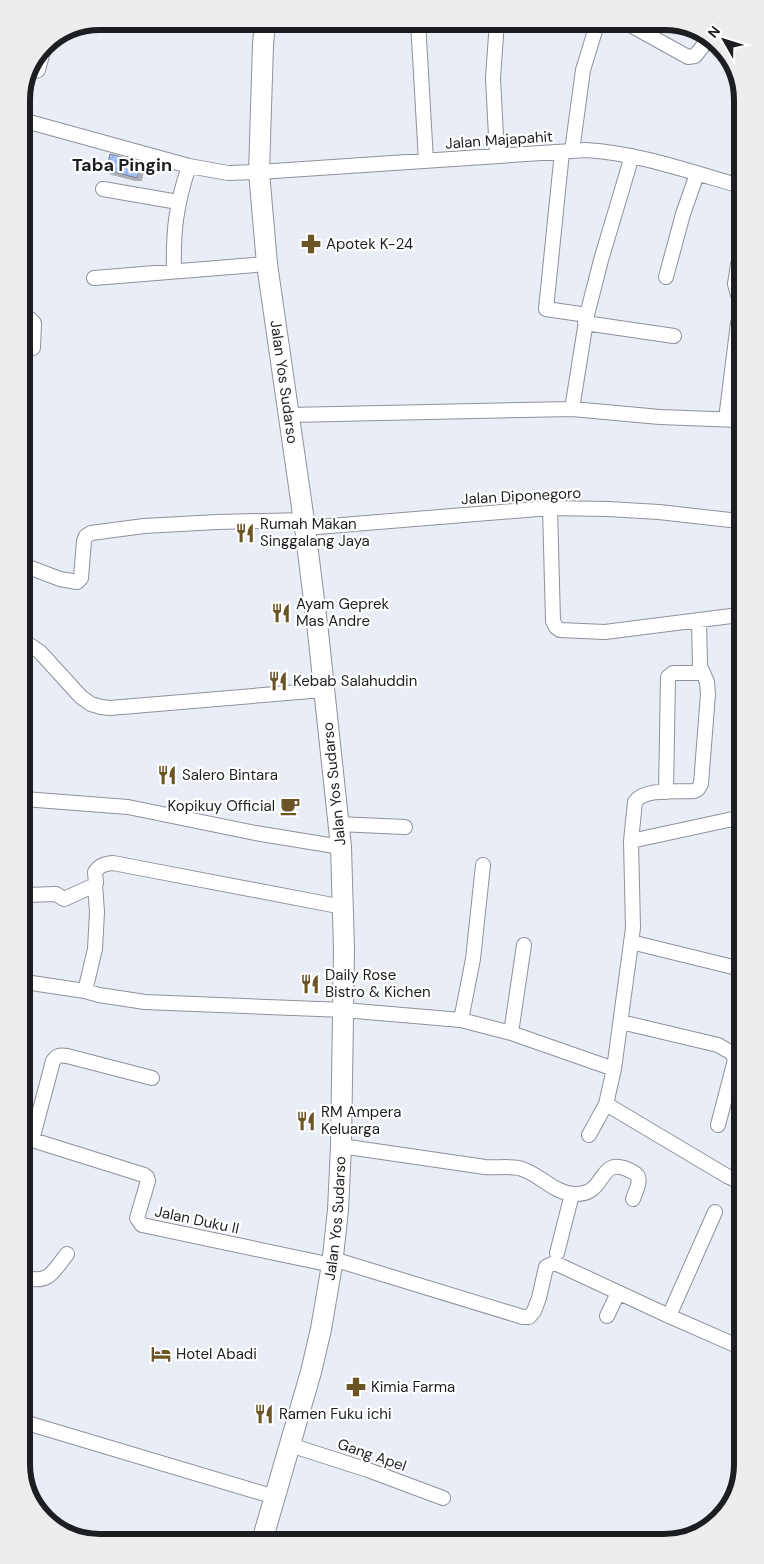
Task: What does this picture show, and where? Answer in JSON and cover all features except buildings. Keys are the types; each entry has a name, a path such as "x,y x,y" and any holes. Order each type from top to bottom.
{"highway":[{"name":"Jalan Yos Sudarso","path":"264,30 259,172 267,264 304,524 341,847 344,907 344,1010 341,1146 333,1262 320,1329 290,1445 264,1534"}],"street":[{"path":"419,30 426,161"},
{"path":"497,30 493,78 497,156"},
{"path":"595,30 583,70 567,151 546,309 586,319 674,336"},
{"path":"641,30 688,57 695,56 699,51"},
{"name":"Jalan Majapahit","path":"30,122 189,166 228,173 567,151 599,151 632,156 734,183"},
{"path":"572,409 586,319 632,156"},
{"path":"174,271 174,223 189,166"},
{"path":"666,276 683,214 697,174"},
{"path":"103,189 178,202"},
{"path":"94,278 267,264"},
{"path":"30,319 34,323 33,348"},
{"path":"289,416 572,409 660,417 732,420 734,388"},
{"path":"550,508 553,621 560,630 606,632 734,616"},
{"name":"Jalan Diponegoro","path":"30,568 60,579 77,582 81,578 86,536 91,533 154,526 218,522 304,524 550,508 608,508 734,520"},
{"path":"589,1135 606,1104 614,1069 634,914 631,841 634,807 638,797 647,793 694,791 701,784 708,694 707,682 702,673 699,660 699,620"},
{"path":"30,645 40,652 81,696 91,704 101,707 110,708 324,690"},
{"path":"666,792 668,677 674,673 702,673"},
{"path":"30,799 128,807 255,833 341,847"},
{"path":"631,841 734,819"},
{"path":"338,824 405,827"},
{"path":"84,991 95,949 97,912 95,872 103,864 113,863 344,907"},
{"path":"461,1020 473,959 483,865"},
{"path":"30,895 56,894 64,899 95,885"},
{"path":"631,942 734,968"},
{"path":"511,1033 524,945"},
{"path":"30,983 145,1002 344,1010 461,1020 511,1033 614,1069"},
{"path":"620,1022 718,1045 732,1052 734,1057"},
{"path":"30,1136 56,1056 67,1056 152,1078"},
{"path":"718,1125 734,1064"},
{"path":"606,1104 734,1180"},
{"name":"Jalan Duku II","path":"30,1139 147,1177 148,1181 137,1218 142,1225 333,1262"},
{"path":"341,1146 488,1167 517,1168 530,1172 562,1191 572,1194 584,1194 592,1190 608,1169 616,1166 638,1175 639,1180 633,1199"},
{"path":"557,1253 572,1194"},
{"path":"669,1316 715,1212"},
{"path":"30,1279 41,1280 48,1278 67,1254"},
{"path":"333,1262 523,1317 529,1317 534,1311 546,1267 558,1264 618,1293 734,1344"},
{"path":"607,1316 618,1293"},
{"path":"30,1424 275,1497"},
{"name":"Gang Apel","path":"290,1445 368,1470 443,1498"}],"place":[{"name":"Apotek K-24","path":"311,244"},
{"name":"Rumah Makan Singgalang Jaya","path":"245,533"},
{"name":"Ayam Geprek Mas Andre","path":"281,613"},
{"name":"Kebab Salahuddin","path":"278,681"},
{"name":"Salero Bintara","path":"167,775"},
{"name":"Kopikuy Official","path":"290,806"},
{"name":"Daily Rose Bistro & Kichen","path":"310,984"},
{"name":"RM Ampera Keluarga","path":"306,1121"},
{"name":"Hotel Abadi","path":"161,1354"},
{"name":"Kimia Farma","path":"356,1387"},
{"name":"Ramen Fuku ichi","path":"264,1414"}],"district":[{"name":"Taba Pingin","path":"122,165"}]}
